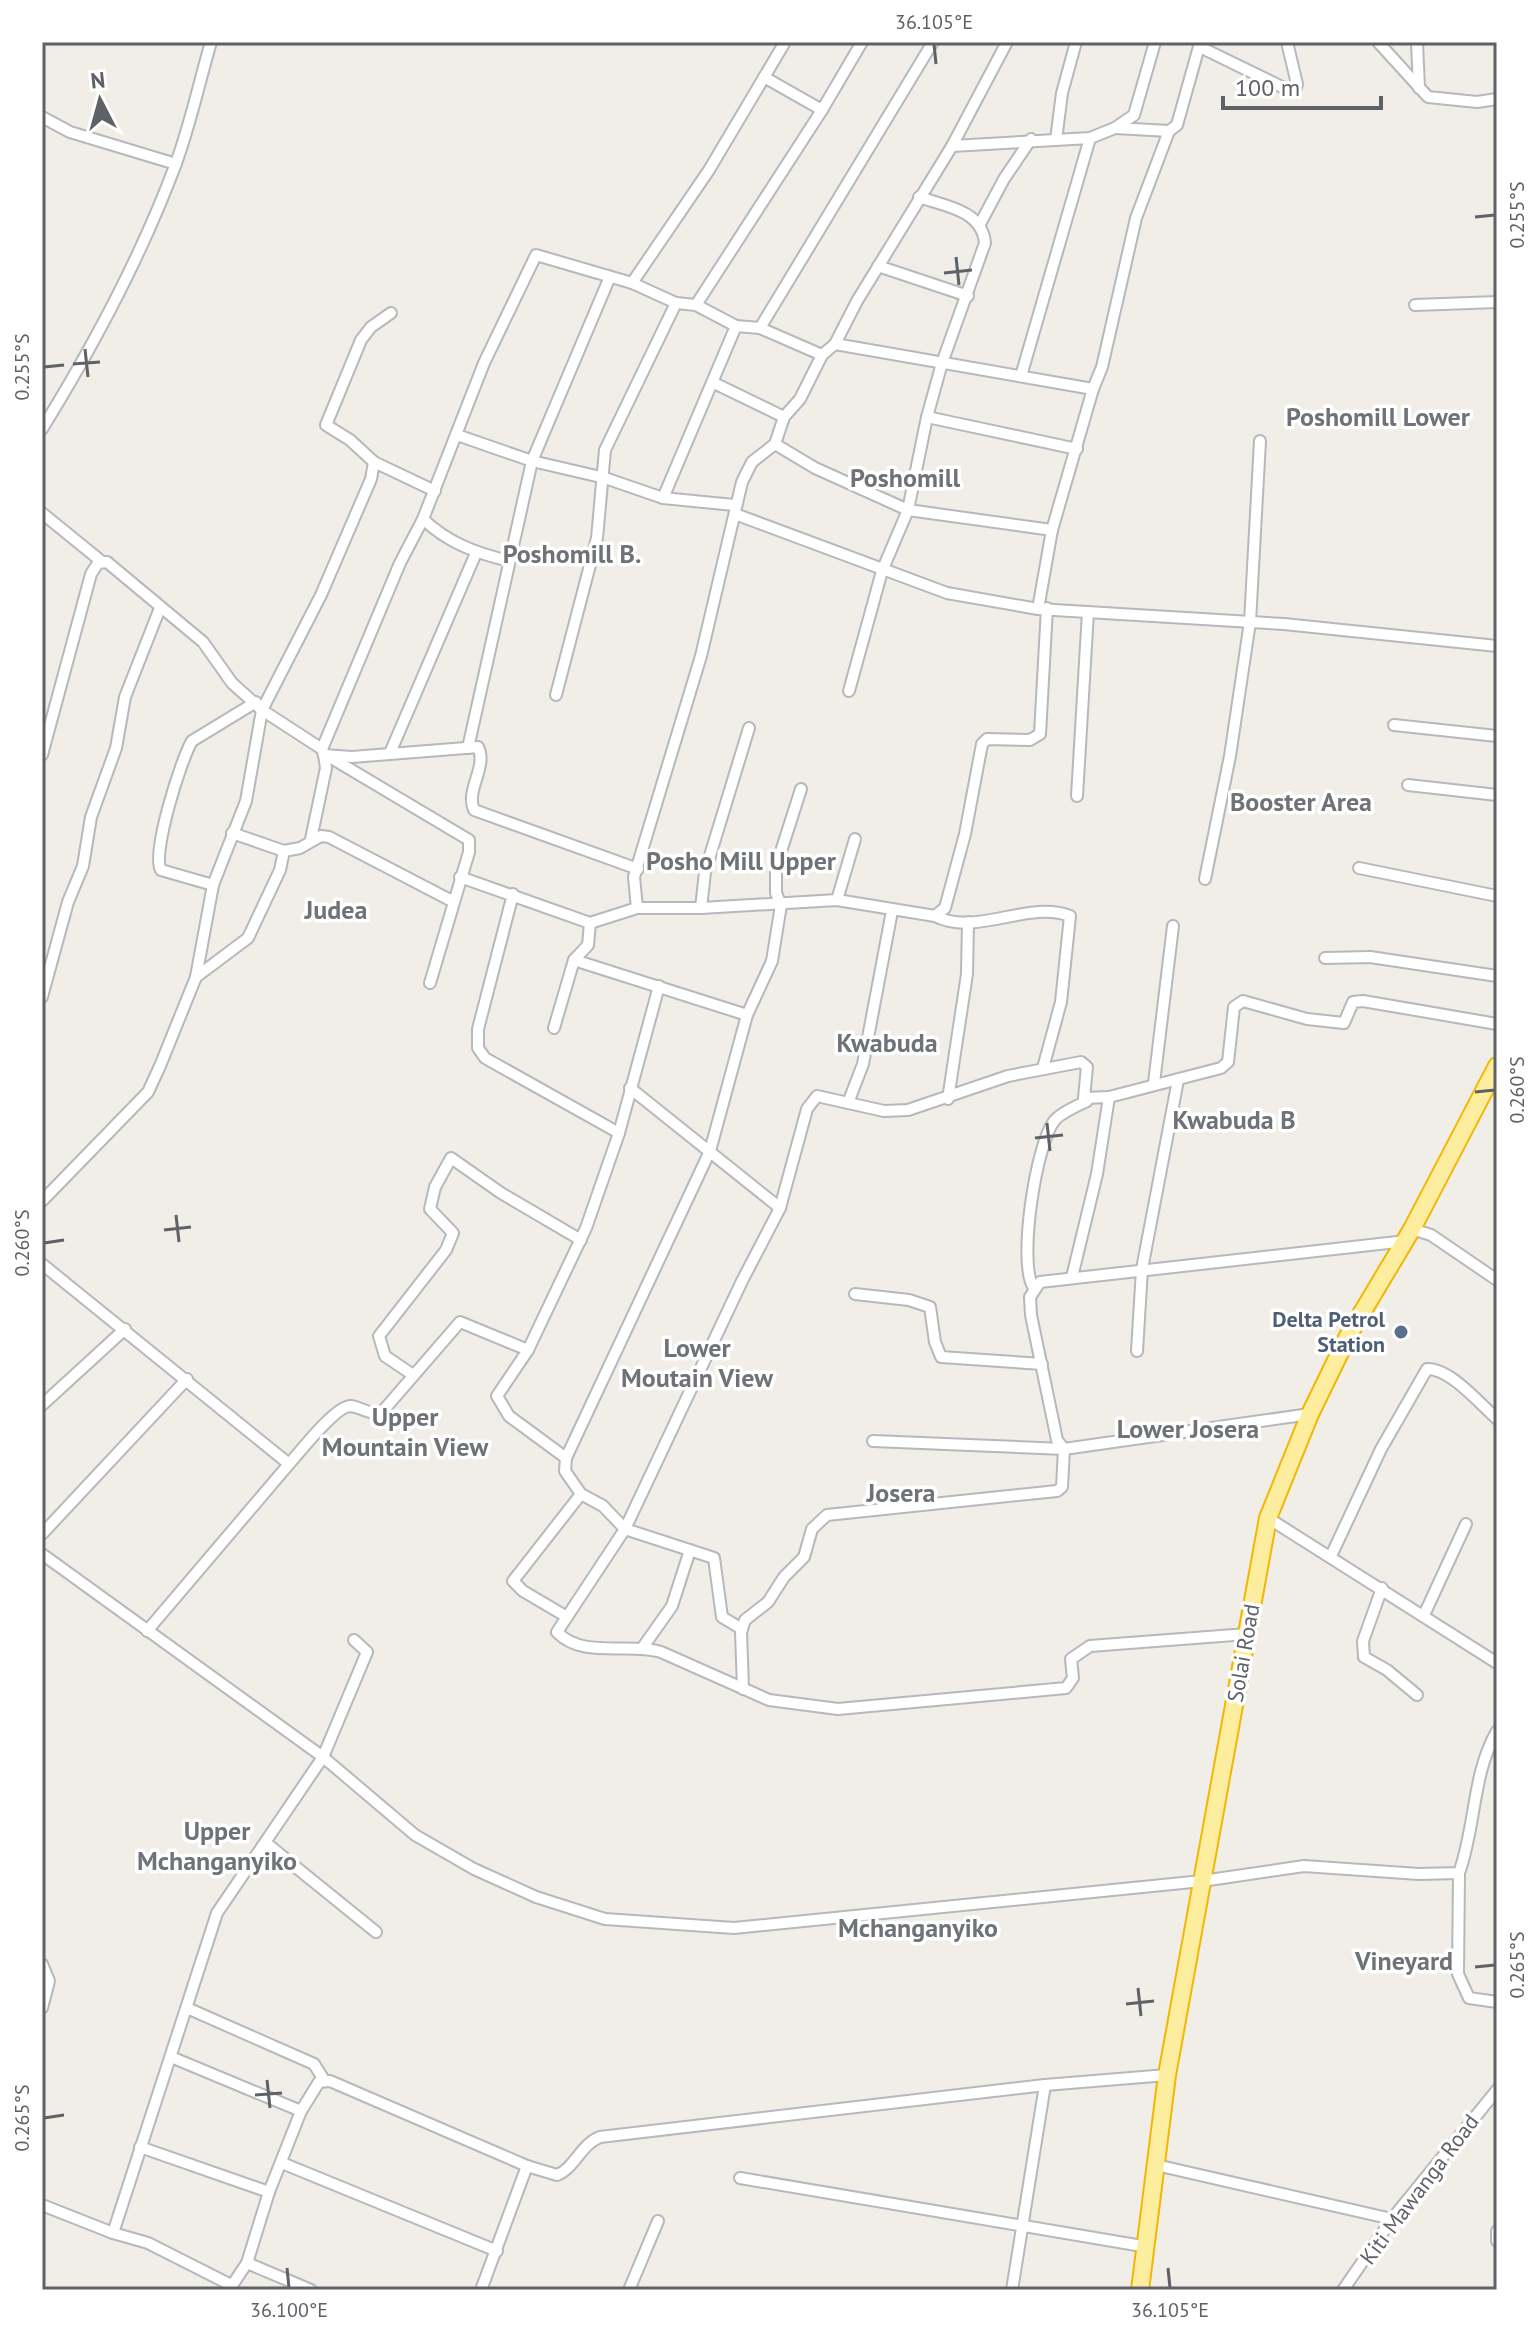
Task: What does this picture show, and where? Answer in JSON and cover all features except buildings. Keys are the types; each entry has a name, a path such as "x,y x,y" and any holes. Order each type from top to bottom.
{"highway":[{"name":"Solai Road","path":"1140,2290 1148,2247 1167,2075 1268,1518 1310,1414 1348,1336 1409,1235 1497,1066"}],"street":[{"path":"42,429 98,336 140,251 176,164 211,42"},
{"path":"632,283 709,170 785,42"},
{"path":"696,305 822,110 862,42"},
{"path":"760,328 933,42"},
{"path":"637,908 634,877 701,656 734,509 752,462 775,444 784,417 800,399 822,355 835,344 878,266 952,146 1007,42"},
{"path":"1056,140 1062,93 1076,42"},
{"path":"952,146 1031,139 1090,138 1115,128 1134,115 1155,42"},
{"path":"935,916 945,908 965,834 982,744 987,739 1030,740 1040,734 1042,608 1052,530 1127,266 1136,218 1169,131 1181,117 1200,44 1282,87 1295,90 1297,84 1287,42"},
{"path":"1378,42 1428,97 1477,102 1497,99"},
{"path":"1417,42 1419,88"},
{"path":"764,77 822,110"},
{"path":"42,117 70,132 176,164"},
{"path":"1115,128 1169,131"},
{"path":"1021,376 1090,138"},
{"path":"980,224 1009,169 1031,139"},
{"path":"849,691 882,571 908,510 927,417 942,363 985,243 980,224 971,215 919,197"},
{"path":"311,839 326,768 323,752 400,563 435,491 484,363 536,255 609,279 632,283 676,303 696,305 736,326 760,328 822,355"},
{"path":"878,266 968,296"},
{"path":"468,748 532,461 609,279"},
{"path":"1415,305 1497,302"},
{"path":"556,695 597,538 609,440 676,303"},
{"path":"391,313 371,327 361,340 326,425 350,440 374,462 435,491"},
{"path":"663,498 736,326"},
{"path":"835,344 1093,389"},
{"path":"714,383 784,417"},
{"path":"927,417 1077,449"},
{"path":"457,435 532,461 605,478 663,498 734,509 882,571 947,593 1042,608 1396,633 1497,646"},
{"path":"1205,879 1230,756 1250,622 1260,441"},
{"path":"775,444 815,468 908,510 1052,530"},
{"path":"42,1201 148,1092 196,977 213,885 246,801 259,706 321,595 371,479 374,462"},
{"path":"42,513 101,561 107,562 143,590 160,608 203,642 232,683 259,706 323,752 463,833 470,846 430,983"},
{"path":"423,519 440,535 476,553 509,561"},
{"path":"390,753 476,553"},
{"path":"42,755 91,574 101,561"},
{"path":"42,997 68,902 83,866 97,796 116,748 125,697 160,608"},
{"path":"1077,796 1088,612"},
{"path":"213,885 161,870 157,859 162,831 192,741 259,706"},
{"path":"1394,725 1497,736"},
{"path":"701,908 705,872 749,728"},
{"path":"323,752 352,757 478,747 481,758 471,804 474,810 638,869"},
{"path":"1408,785 1497,795"},
{"path":"742,1629 722,1617 714,1558 625,1529 603,1506 581,1494 565,1471 566,1458 710,1151 747,1015 772,961 781,905 776,893 776,867 801,789"},
{"path":"232,833 284,851 300,848 311,839 329,837 452,901"},
{"path":"837,900 855,839"},
{"path":"196,977 248,938 280,870 284,851"},
{"path":"1359,868 1497,896"},
{"path":"460,877 590,923 637,908 781,905 837,900 935,916 952,924 1034,915 1070,916 1061,1002 1043,1068"},
{"path":"513,894 478,1029 478,1048 485,1058 619,1133"},
{"path":"848,1103 863,1064 892,911"},
{"path":"948,1099 967,974 968,922"},
{"path":"554,1028 574,960 588,945 590,923"},
{"path":"1154,1083 1173,926"},
{"path":"1325,958 1370,957 1497,976"},
{"path":"574,960 747,1015"},
{"path":"566,1458 509,1416 497,1396 528,1350 581,1240 619,1133 659,986"},
{"path":"1034,1288 1028,1280 1029,1216 1047,1134 1056,1119 1087,1101 1221,1068 1228,1062 1234,1007 1243,1001 1307,1019 1344,1023 1353,1002 1363,1001 1497,1024"},
{"path":"1087,1101 1083,1093 1086,1063 1008,1076 948,1099 908,1110 884,1111 817,1096 807,1109 780,1208 742,1281 625,1529 557,1632 568,1644 581,1647 643,1647 785,1704 838,1709 1072,1685 1071,1659 1090,1646 1247,1634"},
{"path":"1137,1351 1142,1269 1178,1080"},
{"path":"630,1088 780,1208"},
{"path":"1072,1277 1097,1174 1109,1097"},
{"path":"413,1375 385,1356 379,1336 446,1250 453,1233 430,1209 435,1187 451,1158 501,1193 581,1240"},
{"path":"743,1689 742,1629 745,1620 768,1602 784,1577 804,1557 812,1529 827,1515 842,1511 1057,1491 1062,1487 1064,1449 1057,1440 1031,1315 1030,1297 1040,1282 1409,1235 1431,1235 1497,1280"},
{"path":"42,1264 289,1464"},
{"path":"855,1294 909,1300 930,1307 935,1342 941,1357 1042,1364"},
{"path":"147,1631 338,1410 352,1406 367,1413 382,1412 460,1322 528,1350"},
{"path":"42,1405 125,1329"},
{"path":"1331,1556 1381,1449 1427,1369 1434,1369 1450,1379 1497,1419"},
{"path":"42,1534 187,1379"},
{"path":"873,1441 1064,1449 1310,1414"},
{"path":"567,1617 523,1591 513,1581 522,1564 581,1494"},
{"path":"1268,1518 1497,1663"},
{"path":"1424,1615 1466,1524"},
{"path":"643,1647 672,1606 690,1550"},
{"path":"42,1554 323,1757 415,1835 474,1869 536,1897 605,1919 734,1928 1202,1881 1304,1866 1419,1874 1459,1873"},
{"path":"1382,1588 1363,1641 1364,1657 1387,1670 1417,1695"},
{"path":"113,2233 217,1913 323,1757 367,1652 354,1640"},
{"path":"1497,1731 1481,1762 1466,1852 1459,1873 1458,1974 1469,1998 1497,2002"},
{"path":"266,1843 376,1932"},
{"path":"42,1964 49,1981 42,2008"},
{"path":"187,2008 314,2064 324,2080 527,2166 562,2174 580,2149 600,2137 1045,2085 1167,2075"},
{"path":"171,2057 301,2111"},
{"path":"42,2205 148,2243 230,2287 247,2263 269,2192 301,2111 324,2080"},
{"path":"1012,2290 1045,2085"},
{"name":"Kiti Mawanga Road","path":"1343,2290 1392,2219 1497,2090"},
{"path":"140,2147 269,2192"},
{"path":"282,2163 497,2251"},
{"path":"1156,2165 1392,2219"},
{"path":"481,2290 527,2166"},
{"path":"740,2178 1148,2247"},
{"path":"629,2290 658,2221"},
{"path":"1497,2231 1497,2241"},
{"path":"247,2263 311,2290"}],"place":[{"name":"Delta Petrol Station","path":"1401,1332"}],"district":[{"name":"Poshomill Lower","path":"1378,417"},
{"name":"Poshomill","path":"905,478"},
{"name":"Poshomill B.","path":"572,554"},
{"name":"Booster Area","path":"1301,802"},
{"name":"Posho Mill Upper","path":"741,861"},
{"name":"Judea","path":"336,910"},
{"name":"Kwabuda","path":"887,1043"},
{"name":"Kwabuda B","path":"1234,1120"},
{"name":"Lower Moutain View","path":"697,1363"},
{"name":"Lower Josera","path":"1188,1429"},
{"name":"Upper Mountain View","path":"405,1432"},
{"name":"Josera","path":"901,1493"},
{"name":"Upper Mchanganyiko","path":"217,1846"},
{"name":"Mchanganyiko","path":"918,1928"},
{"name":"Vineyard","path":"1404,1961"}]}
